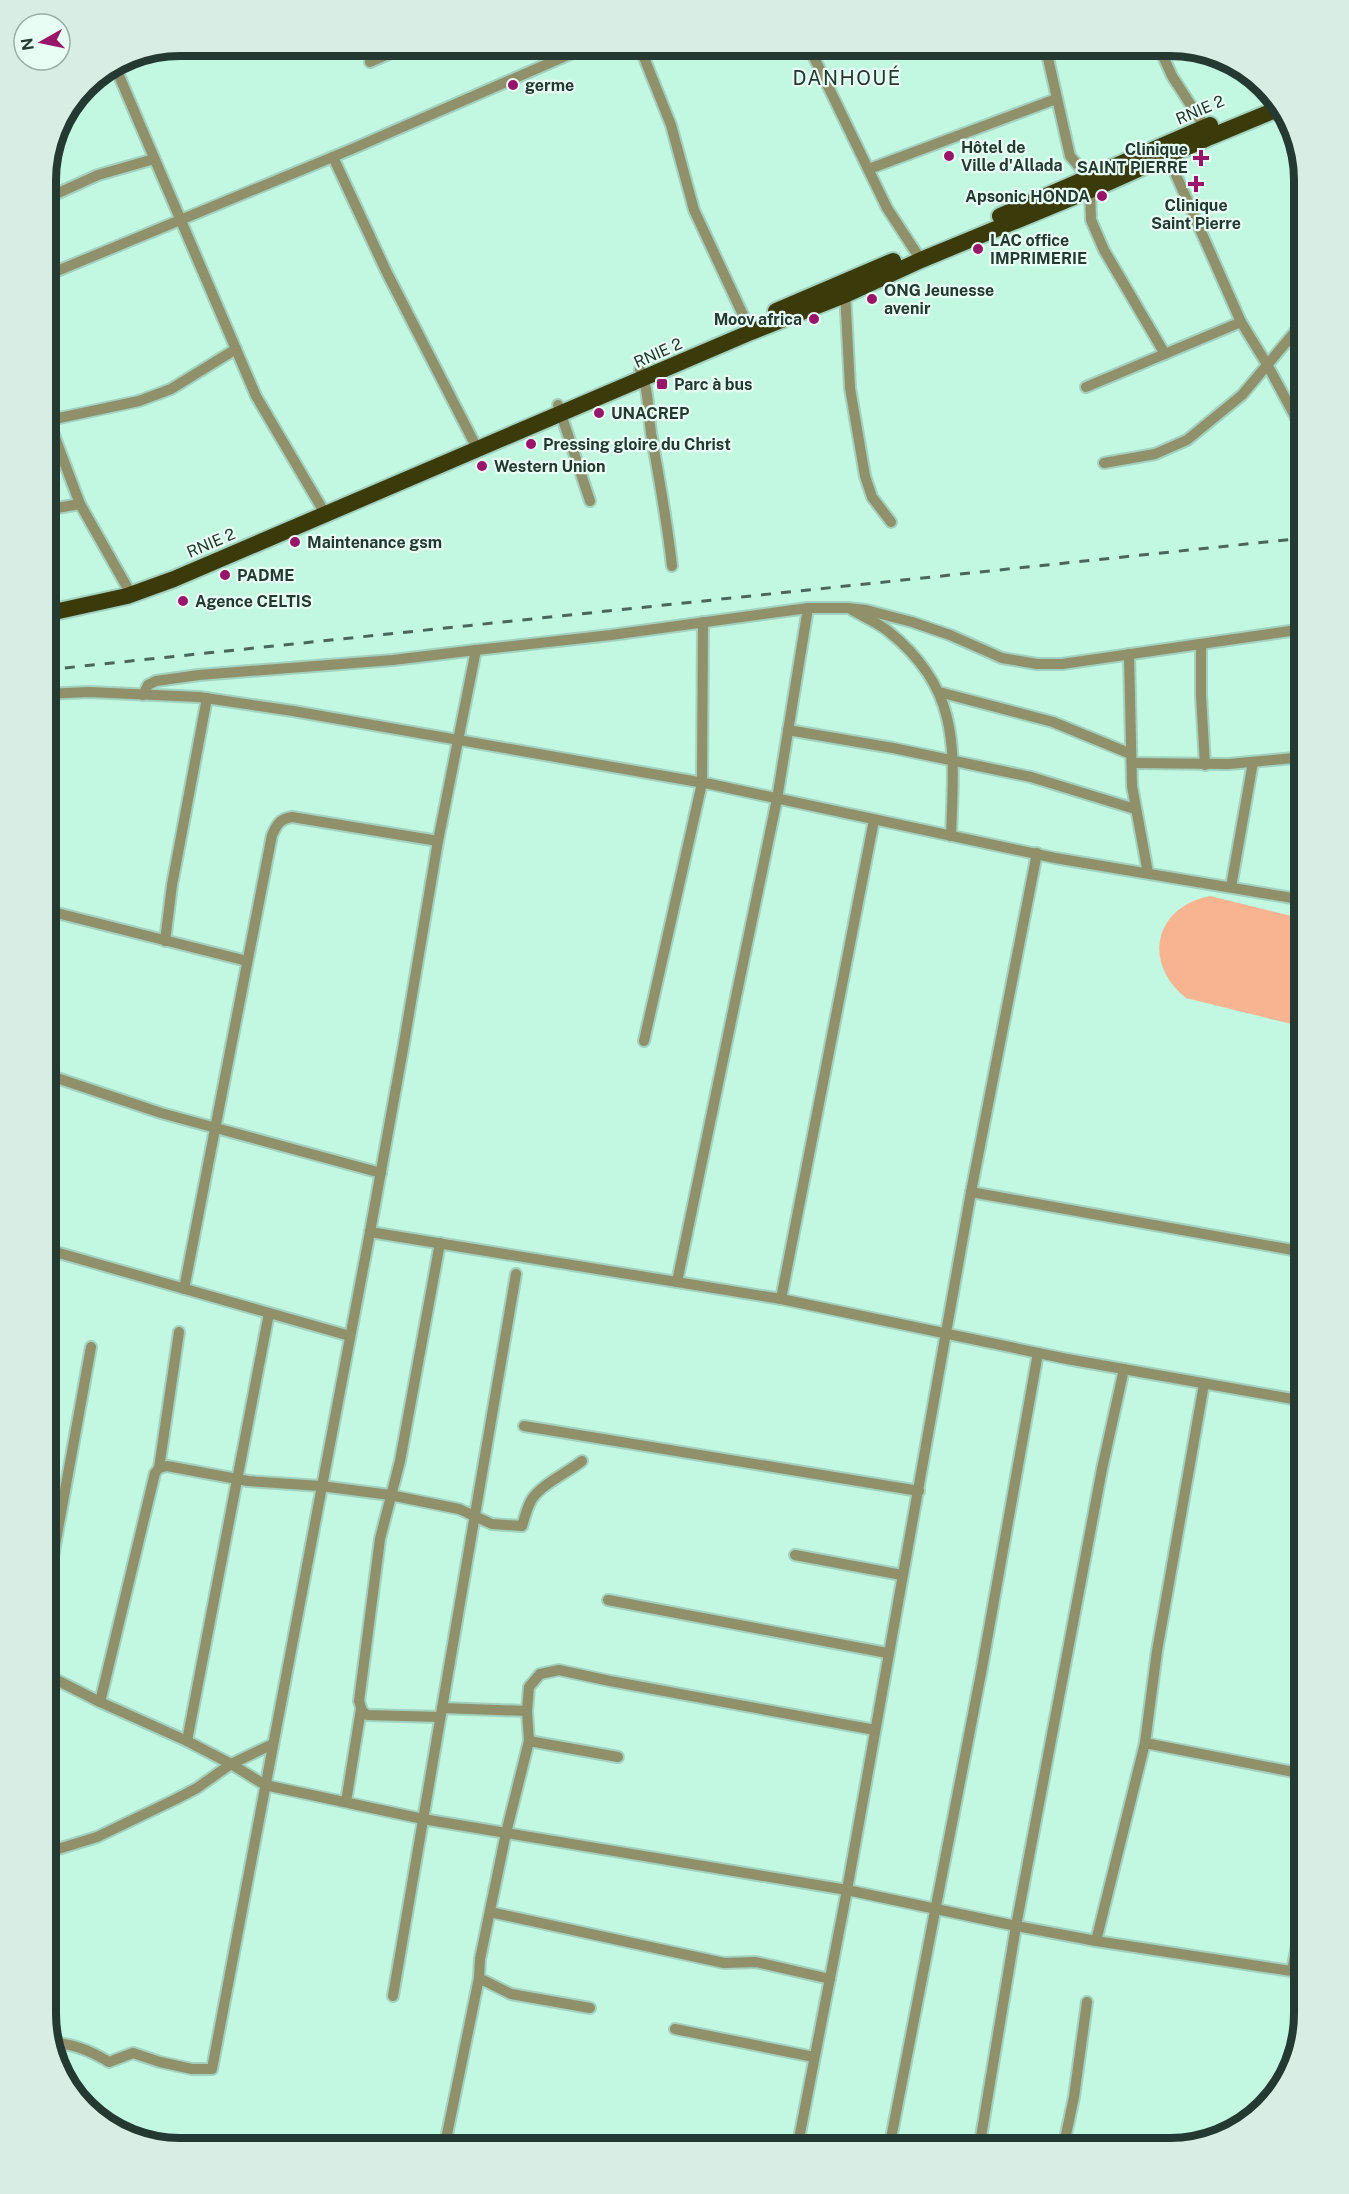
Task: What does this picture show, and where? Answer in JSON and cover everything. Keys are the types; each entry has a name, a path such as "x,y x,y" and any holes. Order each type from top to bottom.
{"highway":[{"name":"RNIE 2","path":"56,603 174,579 323,510 1090,184 1208,132 1266,102"},
{"name":"RNIE 2","path":"1090,184 1168,157 1208,132 1273,110"},
{"name":"RNIE 2","path":"56,612 84,607 129,590"}],"street":[{"path":"370,62 384,56"},
{"path":"56,272 333,157 566,56"},
{"path":"643,56 671,125 694,210 749,328"},
{"path":"813,56 887,208 919,256"},
{"path":"1050,56 1056,99 1070,156 1090,184 1091,220 1104,249 1165,354"},
{"path":"1163,56 1172,76 1208,132"},
{"path":"117,72 256,396 323,510"},
{"path":"869,169 1056,99"},
{"path":"333,157 387,273 476,445"},
{"path":"1168,157 1241,322 1294,414"},
{"path":"56,194 98,175 154,159"},
{"path":"844,288 850,388 865,476 872,497 891,522"},
{"path":"1086,387 1241,322"},
{"path":"1104,463 1155,454 1187,440 1242,395 1294,334"},
{"path":"56,416 104,410 150,397 171,389 236,349"},
{"path":"642,374 667,514 672,566"},
{"path":"560,410 590,501"},
{"path":"56,441 80,504 129,590"},
{"path":"56,508 80,504"},
{"path":"677,1282 777,799 808,608"},
{"path":"143,695 148,685 156,681 189,676 476,651 808,608 866,610 950,635 1002,658 1020,662 1062,664 1294,630"},
{"path":"848,608 888,631 933,680 944,700 953,761 951,836"},
{"path":"644,1041 702,783 703,622"},
{"path":"1201,644 1205,765"},
{"path":"59,2043 93,2052 109,2062 133,2053 160,2062 212,2069 381,1173 438,841 476,651"},
{"path":"1129,654 1131,759 1135,808 1148,873"},
{"path":"56,694 89,692 207,698 459,739 702,783 1037,853 1294,898"},
{"path":"939,692 1053,722 1131,759 1205,765 1294,758"},
{"path":"165,941 171,885 207,698"},
{"path":"788,730 893,748 1031,777 1135,808"},
{"path":"1232,887 1253,762"},
{"path":"183,1289 272,835 277,824 283,819 292,817 438,841"},
{"path":"781,1299 874,820"},
{"path":"799,2138 847,1890 887,1653 919,1491 971,1192 1037,853"},
{"path":"56,913 247,961"},
{"path":"56,1078 160,1113 381,1173"},
{"path":"971,1192 1294,1250"},
{"path":"370,1232 781,1299 1124,1370 1294,1399"},
{"path":"346,1802 361,1709 359,1701 380,1539 400,1461 440,1243"},
{"path":"56,1252 350,1336"},
{"path":"393,1996 516,1274"},
{"path":"187,1742 269,1313"},
{"path":"159,1468 179,1332"},
{"path":"56,1540 91,1347"},
{"path":"891,2138 982,1668 1038,1353"},
{"path":"981,2138 1016,1926 1102,1469 1124,1370"},
{"path":"1095,1941 1145,1743 1157,1652 1204,1384"},
{"path":"524,1426 919,1491"},
{"path":"100,1702 154,1473 159,1468 167,1466 238,1480 321,1486 390,1495 459,1509 492,1524 522,1526 532,1498 556,1478 582,1461"},
{"path":"795,1555 902,1575"},
{"path":"608,1600 887,1653"},
{"path":"446,2138 506,1833 529,1741 527,1711 529,1687 540,1674 559,1670 875,1730"},
{"path":"56,1680 231,1764 266,1785 423,1819 847,1890 934,1910 1095,1941 1292,1971 1294,1960"},
{"path":"361,1709 367,1715 527,1711"},
{"path":"529,1741 618,1757"},
{"path":"1145,1743 1294,1772"},
{"path":"56,1849 97,1837 176,1799 197,1788 231,1764 273,1744"},
{"path":"490,1912 724,1964 756,1962 830,1979"},
{"path":"479,1978 511,1994 590,2008"},
{"path":"1065,2138 1074,2097 1087,2002"},
{"path":"675,2029 814,2057"}],"shaded area":[{"path":"1210,896 1294,917 1294,1025 1186,998 1172,984 1163,969 1159,953 1160,938 1166,924 1176,912 1191,902"}],"railway":[{"path":"56,669 1294,539"}],"place":[{"name":"germe","path":"513,85"},
{"name":"Hôtel de Ville d'Allada","path":"949,156"},
{"name":"Clinique SAINT PIERRE","path":"1201,158"},
{"name":"Clinique Saint Pierre","path":"1196,184"},
{"name":"Apsonic HONDA","path":"1102,196"},
{"name":"LAC office IMPRIMERIE","path":"978,249"},
{"name":"ONG Jeunesse avenir","path":"872,299"},
{"name":"Moov africa","path":"814,319"},
{"name":"Parc à bus","path":"662,384"},
{"name":"UNACREP","path":"599,413"},
{"name":"Pressing gloire du Christ","path":"531,444"},
{"name":"Western Union","path":"482,466"},
{"name":"Maintenance gsm","path":"295,542"},
{"name":"PADME","path":"225,575"},
{"name":"Agence CELTIS","path":"183,601"}],"district":[{"name":"DANHOUÉ","path":"847,78"}]}
